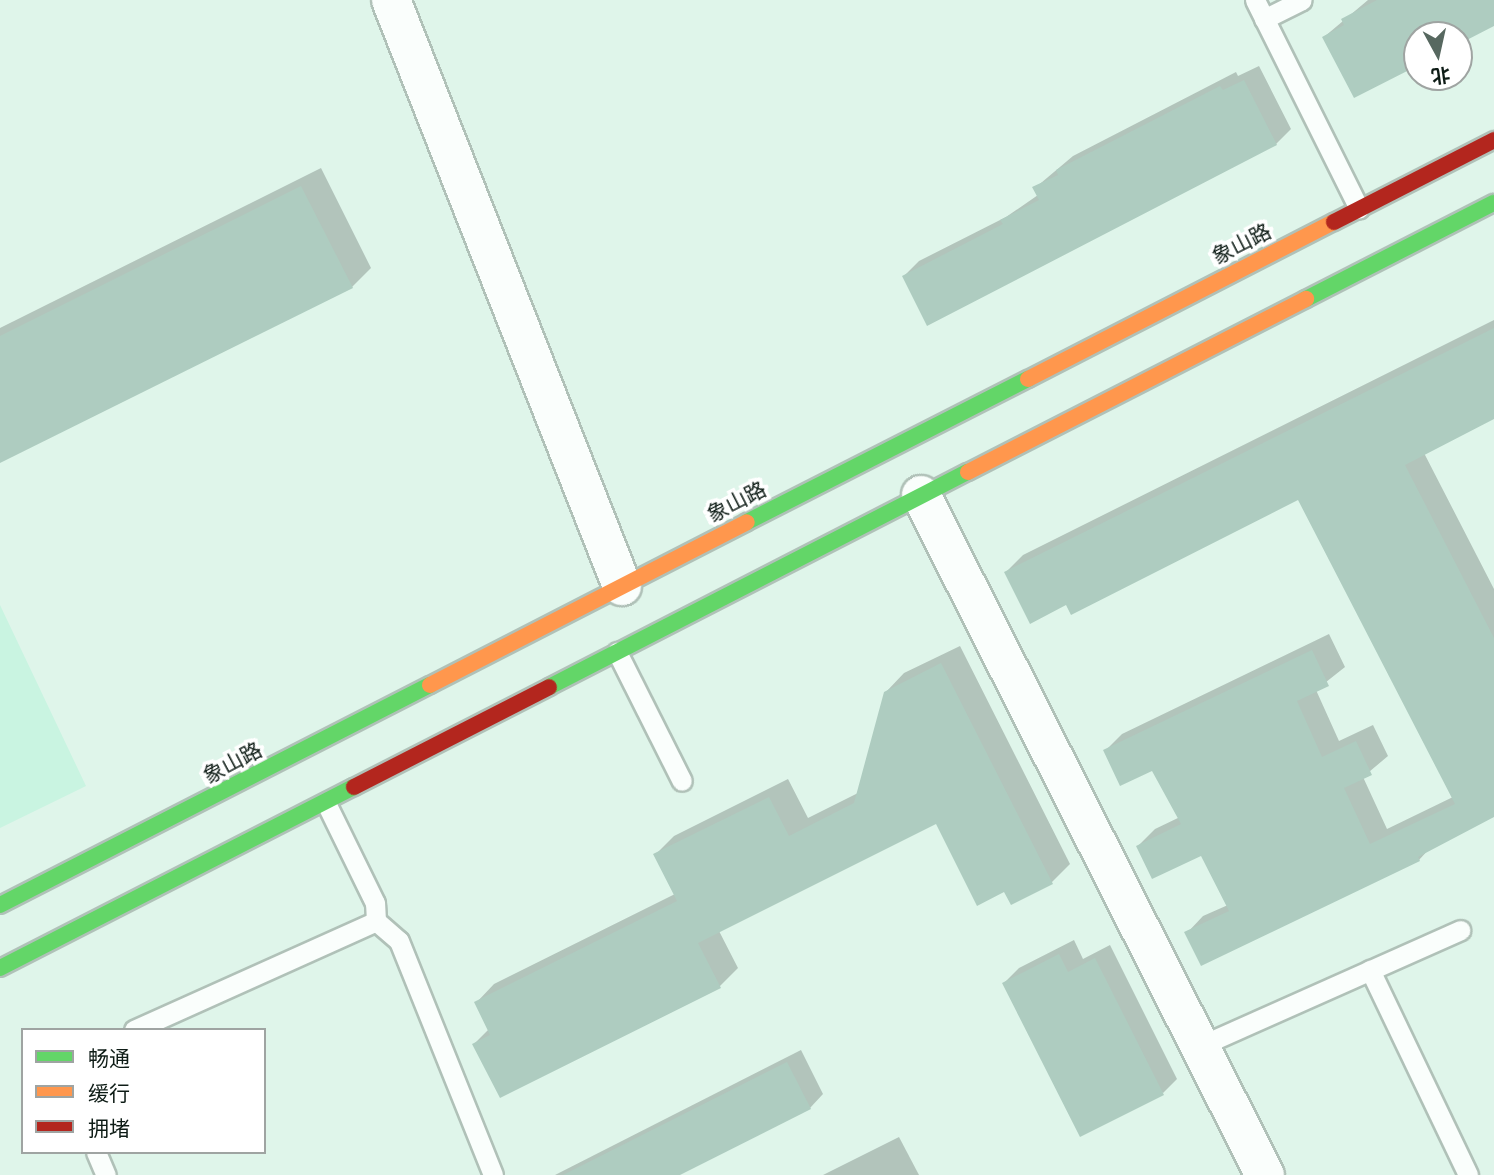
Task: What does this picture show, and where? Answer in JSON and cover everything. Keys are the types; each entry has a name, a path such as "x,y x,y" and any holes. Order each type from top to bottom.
{"street":[{"path":"391,0 622,586"},
{"name":"象山路","path":"0,905 1494,140"},
{"path":"0,968 1494,203"},
{"path":"921,495 1265,1175"}],"lane":[{"path":"1255,0 1359,209"},
{"path":"1264,19 1302,0"},
{"path":"617,652 682,781"},
{"path":"326,803 375,903 376,921 399,941 493,1175"},
{"path":"138,1028 376,921"},
{"path":"1200,1046 1460,930"},
{"path":"1370,970 1468,1175"},
{"path":"97,1154 106,1175"}],"green space":[{"path":"0,605 86,786 0,828"}],"building":[{"path":"1377,0 1494,0 1494,26 1473,37 1473,21 1403,21 1403,73 1354,98 1322,37 1344,25 1341,19"},
{"path":"1244,80 1277,145 927,326 902,276 1003,224 1000,220 1039,200 1032,187 1058,175 1056,170 1220,86 1223,90"},
{"path":"301,186 353,288 0,463 0,336"},
{"path":"1494,328 1494,419 1405,465 1494,638 1494,817 1418,857 1420,861 1201,966 1184,932 1229,911 1201,856 1152,879 1136,846 1181,824 1152,771 1120,786 1103,750 1312,650 1329,686 1297,701 1322,757 1356,741 1372,775 1344,788 1370,844 1455,804 1298,500 1071,615 1066,605 1030,624 1004,572"},
{"path":"941,663 1053,884 1011,905 1004,892 977,906 936,824 698,943 721,988 500,1098 472,1044 490,1035 474,1002 677,901 653,854 769,797 789,836 854,803 884,692"},
{"path":"1059,954 1068,972 1095,958 1164,1095 1080,1137 1002,983"},
{"path":"787,1062 811,1109 680,1175 563,1175"}],"traffic: fast":[{"path":"1306,299 1494,203"},
{"path":"747,522 1028,379"},
{"path":"549,687 968,472"},
{"path":"0,905 430,685"},
{"path":"0,968 354,787"}],"traffic: slow":[{"path":"1028,379 1334,222"},
{"path":"968,472 1306,299"},
{"path":"430,685 747,522"}],"traffic: jam":[{"path":"1334,222 1494,140"},
{"path":"354,787 549,687"}]}
